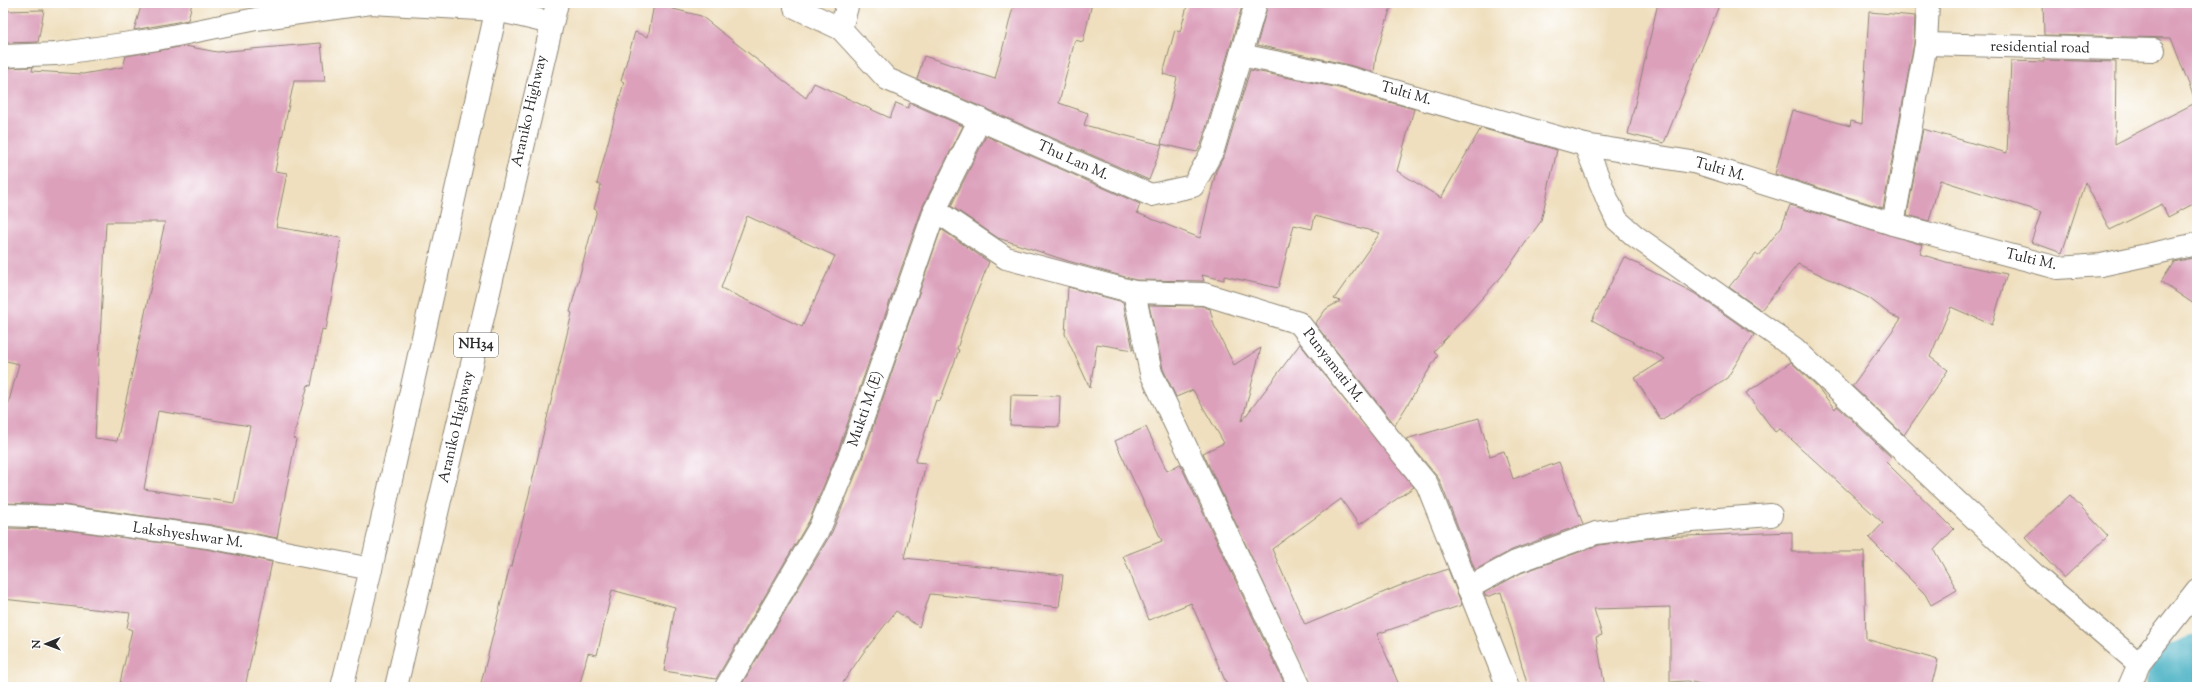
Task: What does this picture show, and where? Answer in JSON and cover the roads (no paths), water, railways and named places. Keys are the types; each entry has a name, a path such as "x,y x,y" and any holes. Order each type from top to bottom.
{"main road":[{"path":"3,56 56,54 157,39 256,18 371,3 498,6 554,13"},
{"path":"841,29 848,3"},
{"name":"Thu Lan M.","path":"790,4 841,29 887,79 1151,195 1193,186 1213,150 1256,3"},
{"path":"1893,224 1926,44 1928,3"},
{"path":"342,687 498,6"},
{"name":"Araniko Highway","path":"396,687 554,13"},
{"name":"residential road","path":"1926,44 2154,50"},
{"name":"Tulti M.","path":"1241,55 1342,76 1585,145 1698,163 1893,224 2058,268 2101,265 2197,244"},
{"name":"Mukti M.(E)","path":"726,687 820,527 850,455 935,210 980,119"},
{"path":"1585,145 1617,220 1635,236 1794,348 2037,577 2139,664"},
{"name":"Punyamati M.","path":"935,210 1006,258 1134,292 1204,294 1299,323 1427,484 1508,687"},
{"path":"1134,292 1151,373 1300,687"},
{"name":"Lakshyeshwar M.","path":"3,515 61,517 208,537 370,569"},
{"path":"1468,588 1516,562 1596,533 1679,522 1771,515"},
{"path":"2129,687 2139,664 2197,590"}],"waterway":[{"path":"2178,687 2182,674 2197,667"}]}
